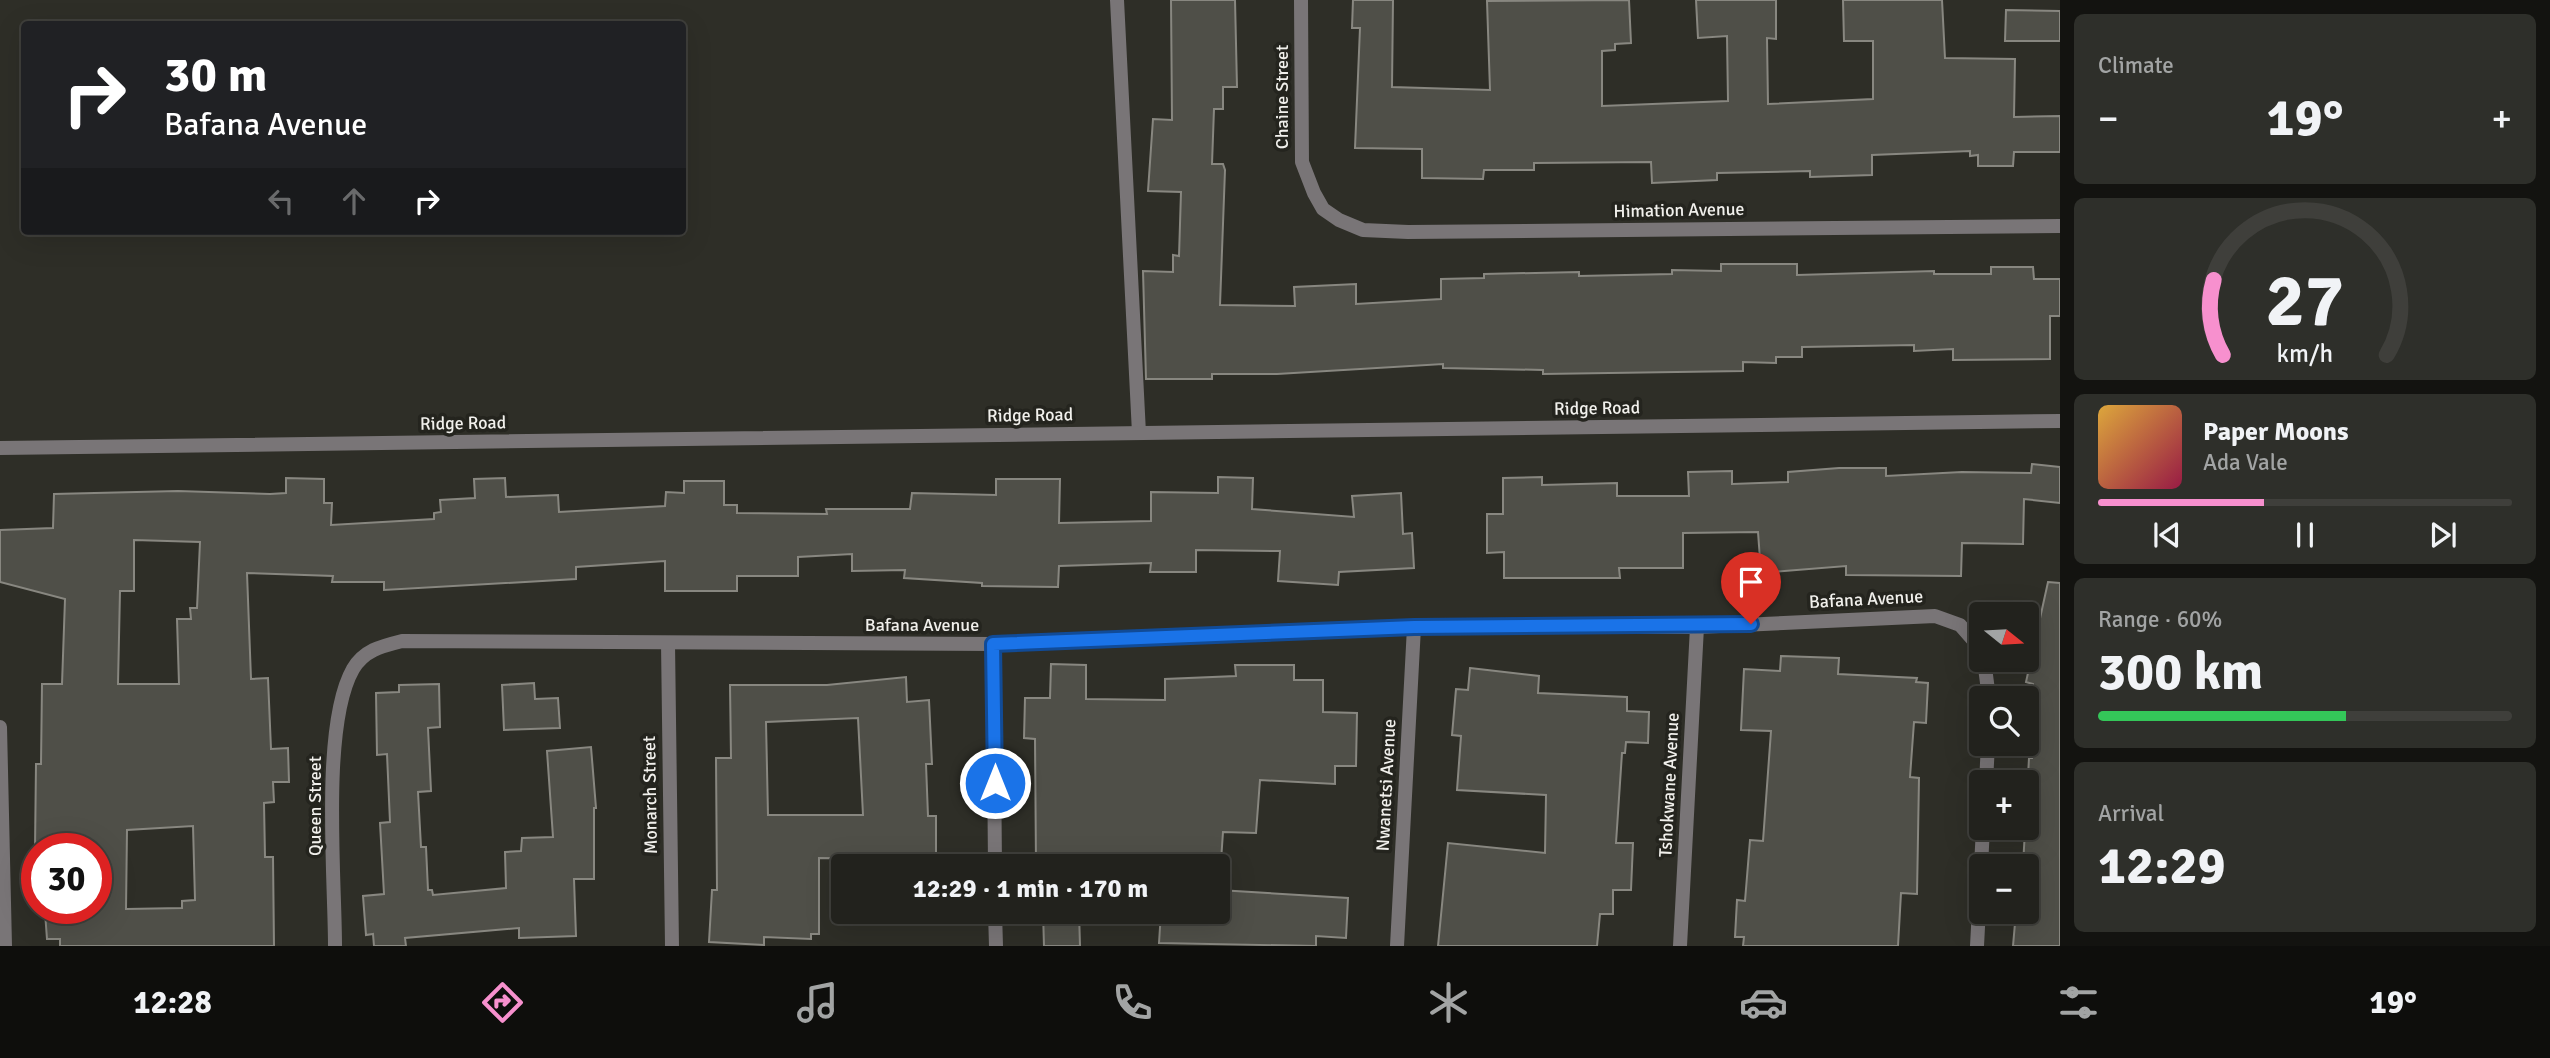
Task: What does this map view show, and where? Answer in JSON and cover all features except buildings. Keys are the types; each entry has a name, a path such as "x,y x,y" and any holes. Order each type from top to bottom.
{"street":[{"path":"1117,0 1139,433"},
{"name":"Chaine Street","path":"1301,0 1302,162 1314,193"},
{"name":"Himation Avenue","path":"1314,193 1323,209 1339,220 1363,230 1408,232 2060,226"},
{"name":"Ridge Road","path":"0,448 2060,421"},
{"name":"Bafana Avenue","path":"353,668 372,649 402,641 993,644 1414,627 1697,627 1915,616 1936,616 1960,625 1969,635"},
{"name":"Nwanetsi Avenue","path":"1397,946 1414,627"},
{"name":"Tshokwane Avenue","path":"1681,946 1697,627"},
{"name":"Monarch Street","path":"668,643 671,946"},
{"path":"993,644 995,854"},
{"name":"Queen Street","path":"335,946 333,744 340,706 353,668"},
{"path":"0,727 5,946"},
{"path":"995,924 996,946"},
{"path":"1977,946 1978,924"}],"route":[{"path":"995,783 993,644 1414,627 1697,627 1751,624"}]}
